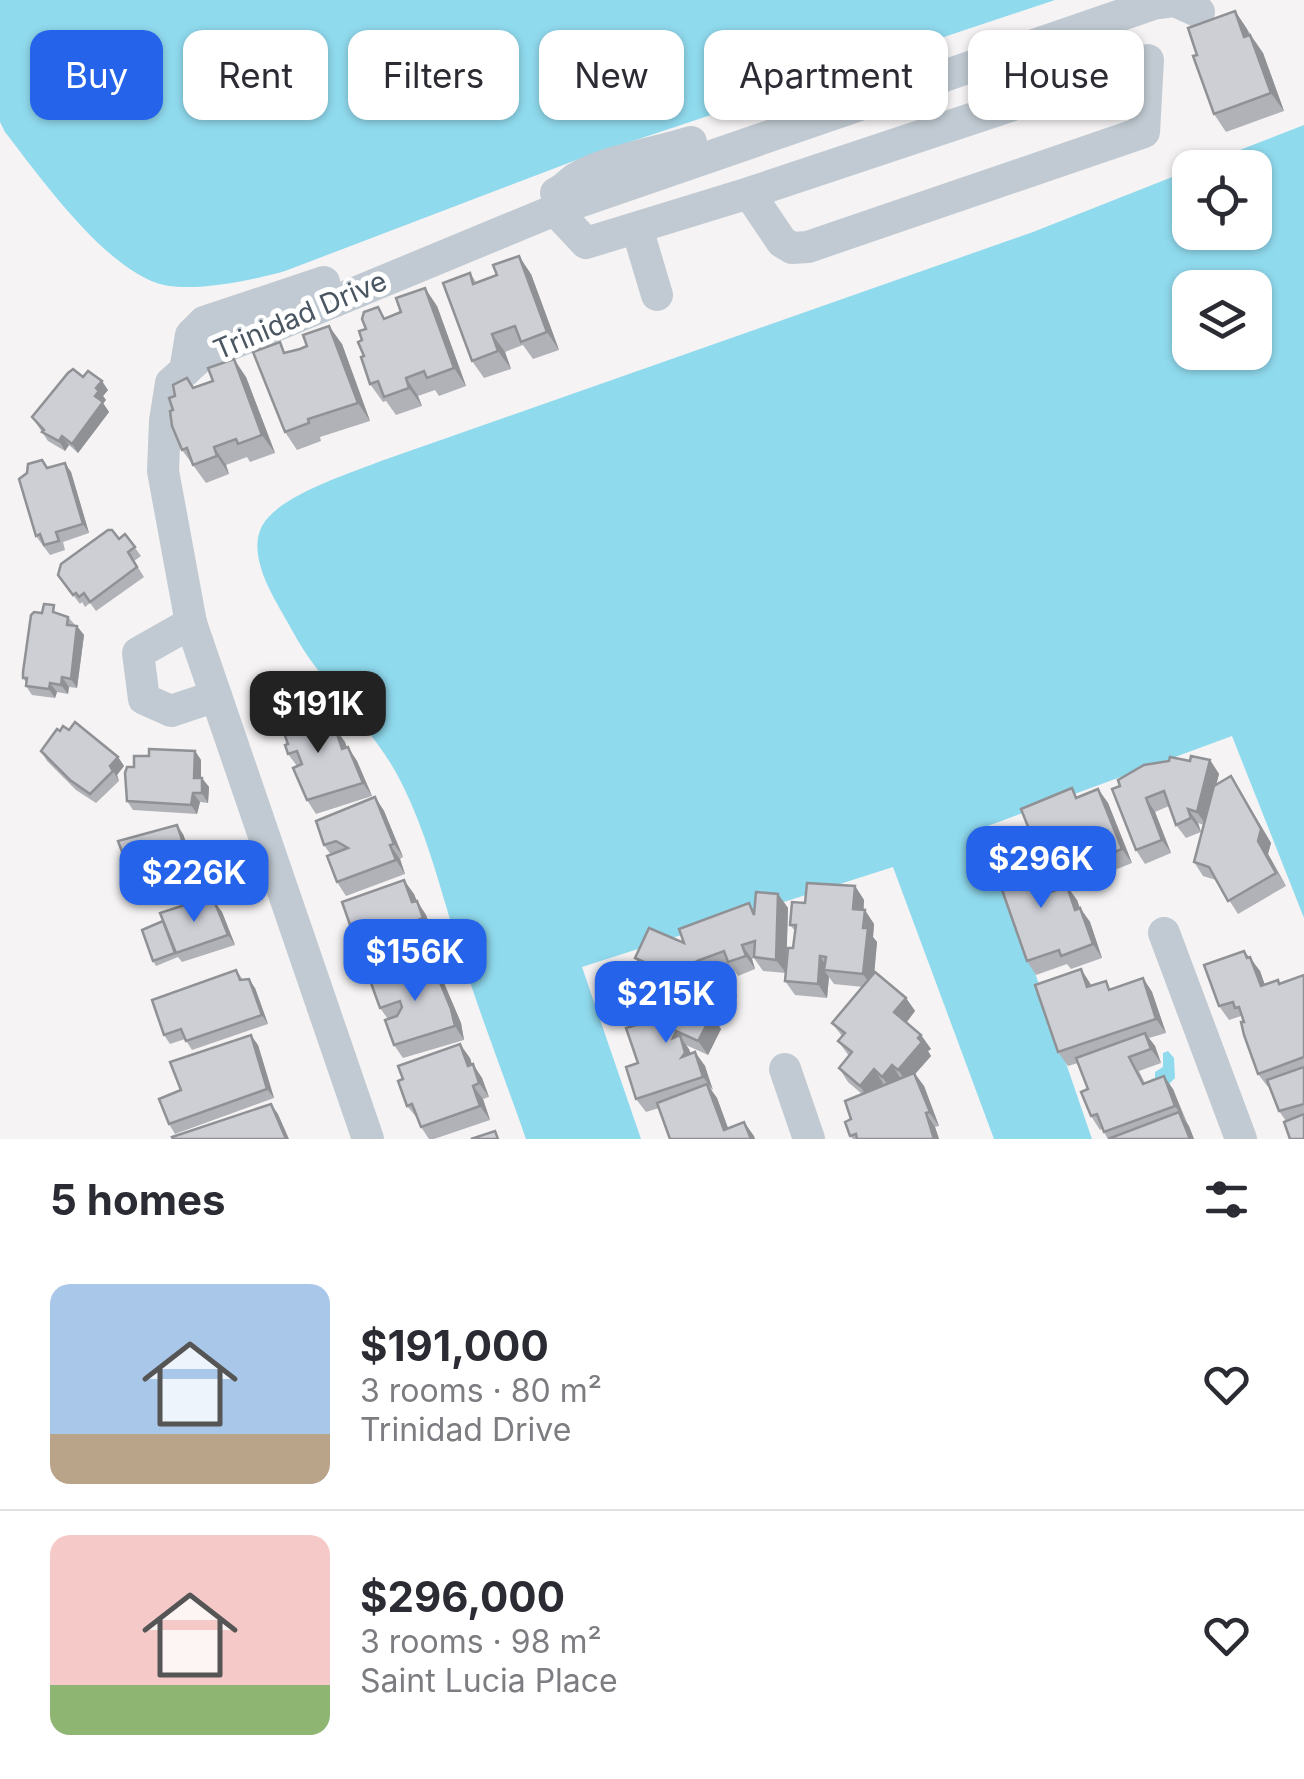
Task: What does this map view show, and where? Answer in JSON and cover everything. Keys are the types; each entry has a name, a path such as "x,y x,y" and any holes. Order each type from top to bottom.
{"street":[{"path":"184,370 191,335 204,322 312,287 565,189 574,180 639,155 793,110 1118,0"},
{"name":"Trinidad Drive","path":"368,1139 191,623 163,472 171,383 200,357 555,210 1152,4 1175,1 1198,12"},
{"path":"555,210 586,243 1148,60 1144,132 808,247 792,248 782,242 749,193"},
{"path":"637,228 657,295"},
{"path":"191,623 138,653 144,699 171,711 216,696"},
{"path":"1164,933 1241,1139"},
{"path":"784,1068 809,1139"}],"water":[{"path":"0,0 1055,0 948,36 948,30 704,30 704,117 579,159 285,271 208,286 164,285 142,277 120,262 56,197 0,122"},
{"path":"1304,125 1304,918 1232,736 985,827 1092,1139 994,1139 893,867 582,967 641,1139 526,1139 411,802 376,741 305,652 273,595 258,553 262,526 299,495 351,472 1033,232 1172,177 1172,250 1272,250 1272,150 1240,150"},
{"path":"625,995 658,1012 650,1028 617,1011"},
{"path":"1168,1051 1174,1058 1175,1078 1165,1088 1154,1087 1151,1079 1163,1067 1163,1053"}],"building":[{"path":"1235,11 1244,37 1250,35 1271,93 1214,114 1193,56 1197,55 1188,28"},
{"path":"519,256 547,332 521,342 515,326 492,334 498,351 472,361 443,283 470,273 473,284 497,275 493,265"},
{"path":"425,288 454,368 427,378 424,371 406,378 409,388 384,397 378,381 370,384 361,357 364,356 358,342 362,340 359,331 366,329 364,312 378,307 384,319 401,312 396,298"},
{"path":"329,326 358,403 308,419 309,423 285,432 253,352 280,342 284,353 300,349 307,346 303,335"},
{"path":"234,359 262,435 214,447 217,456 193,465 172,426 169,398 175,396 173,385 187,378 193,388 213,381 208,368"},
{"path":"73,369 83,377 88,371 102,381 95,396 103,402 72,444 62,436 59,441 42,432 32,417"},
{"path":"42,460 47,468 65,463 83,524 56,532 59,541 44,545 40,534 36,536 19,479 27,473 28,464"},
{"path":"108,530 119,539 125,534 135,547 128,552 137,567 90,602 84,593 79,597 73,595 58,575 61,564"},
{"path":"44,604 54,605 53,612 68,617 67,625 77,626 71,679 62,677 61,685 50,683 49,689 26,686 27,678 23,678 31,615 42,613"},
{"path":"309,706 318,731 335,728 342,749 348,747 363,783 307,800 293,768 302,764 297,751 288,754 278,717"},
{"path":"75,722 118,757 110,766 113,771 90,794 41,751 57,729 60,731 63,726 69,730"},
{"path":"149,749 195,751 194,778 202,778 202,793 193,793 191,805 127,801 127,767 134,767 134,756 149,756"},
{"path":"1191,756 1210,760 1197,812 1188,809 1191,818 1176,825 1164,791 1146,798 1162,840 1136,850 1112,789 1120,786 1118,780 1144,765 1169,761 1170,757 1190,761"},
{"path":"1231,776 1261,829 1258,841 1276,873 1228,901 1209,867 1194,862 1214,786"},
{"path":"1072,788 1076,798 1098,789 1122,849 1085,864 1074,838 1040,857 1021,809"},
{"path":"375,797 394,844 390,845 396,860 337,882 327,856 348,848 336,841 324,845 316,821"},
{"path":"177,825 194,874 139,896 118,841"},
{"path":"1030,855 1035,871 1043,869 1051,892 1067,886 1093,944 1061,956 1059,950 1027,961 994,867"},
{"path":"404,880 423,918 416,921 424,943 361,965 348,938 354,936 342,902"},
{"path":"807,883 855,886 853,909 865,910 863,928 868,928 863,974 824,970 826,957 820,956 818,984 785,981 788,948 793,948 796,925 790,925 792,902 805,903"},
{"path":"756,892 778,894 776,960 754,957 755,941 742,945 746,956 728,962 724,951 697,961 699,967 728,982 717,1005 655,980 660,969 635,958 649,928 684,943 679,929 749,903 754,915"},
{"path":"209,897 228,935 176,953 160,913"},
{"path":"163,921 175,953 153,961 142,930"},
{"path":"1244,951 1261,986 1304,975 1304,1057 1258,1074 1239,1007 1235,1008 1233,1002 1219,1006 1204,965"},
{"path":"432,963 455,1026 394,1045 385,1020 397,1016 402,1007 400,1001 380,1008 371,983"},
{"path":"1081,969 1087,987 1106,981 1109,990 1143,978 1156,1019 1058,1052 1035,985"},
{"path":"236,970 240,980 249,979 262,1015 186,1041 181,1029 164,1035 152,1000"},
{"path":"875,972 906,998 894,1012 921,1035 918,1038 922,1042 898,1070 892,1065 882,1077 874,1069 860,1086 839,1068 852,1052 838,1041 845,1033 832,1023"},
{"path":"662,990 712,1015 698,1041 676,1031 673,1038 680,1035 685,1053 682,1057 695,1052 703,1077 636,1099 626,1067 638,1063 626,1028 646,1022"},
{"path":"1145,1033 1151,1049 1129,1057 1143,1084 1164,1076 1175,1106 1104,1132 1097,1114 1091,1116 1081,1092 1088,1089 1076,1058"},
{"path":"251,1035 267,1089 169,1124 159,1099 181,1090 170,1062"},
{"path":"460,1044 468,1066 473,1064 479,1083 473,1086 480,1106 421,1127 412,1104 407,1106 398,1081 403,1079 398,1066"},
{"path":"1304,1067 1304,1104 1279,1111 1267,1080"},
{"path":"914,1073 930,1112 926,1113 934,1139 850,1136 845,1122 851,1119 845,1101"},
{"path":"707,1084 724,1130 744,1122 751,1139 670,1139 657,1103"},
{"path":"271,1104 286,1139 172,1137"},
{"path":"1179,1112 1190,1139 1108,1139"},
{"path":"1304,1114 1304,1139 1290,1139 1284,1122"},
{"path":"495,1131 498,1139 471,1139"}]}
